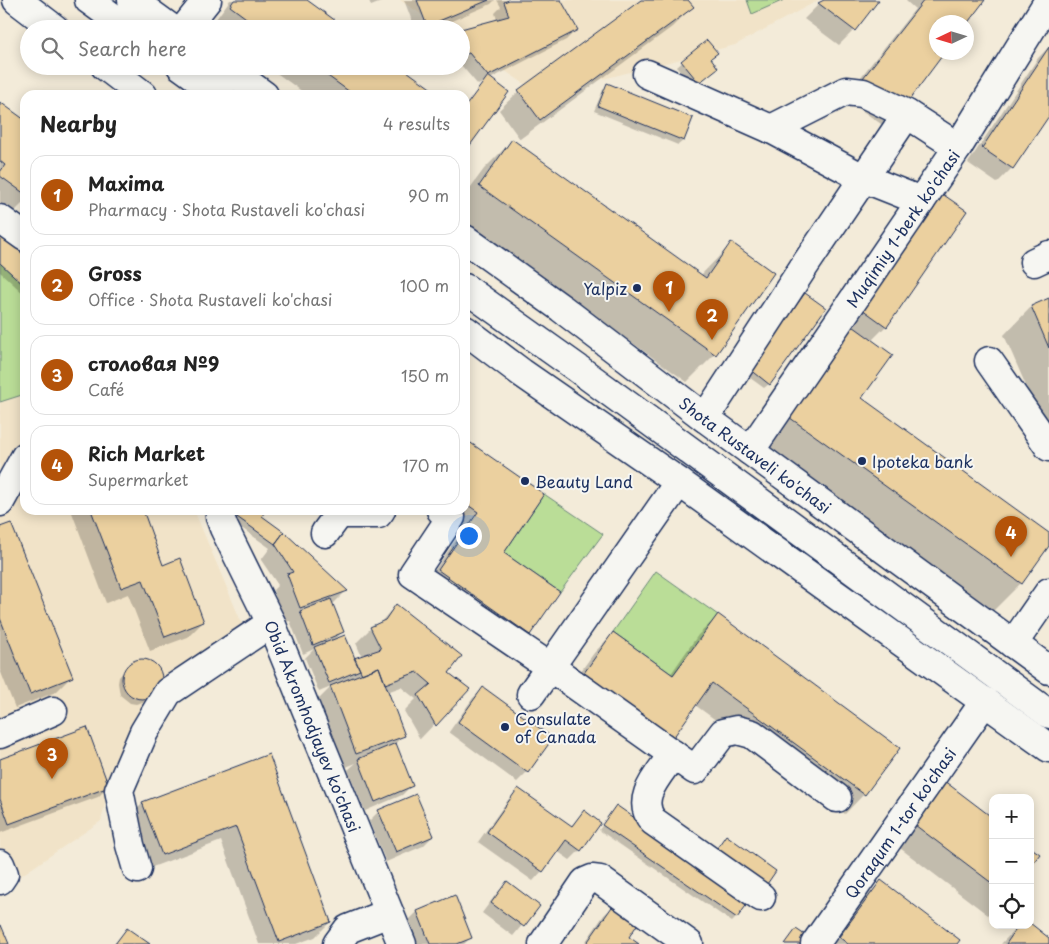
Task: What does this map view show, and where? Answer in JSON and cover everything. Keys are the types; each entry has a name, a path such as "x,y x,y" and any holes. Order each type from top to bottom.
{"main road":[{"path":"17,0 43,20"},
{"path":"68,0 96,20"},
{"path":"89,0 117,20"},
{"path":"132,0 160,20"},
{"path":"191,20 207,0"},
{"name":"Muqimiy 1-berk ko'chasi","path":"750,451 958,147 1049,0"},
{"path":"647,74 771,129 863,178 921,201"},
{"path":"117,75 136,90"},
{"path":"172,75 192,90"},
{"path":"193,75 214,90"},
{"path":"236,75 257,90"},
{"path":"771,129 846,91 863,93 907,114 958,147"},
{"path":"705,418 907,114"},
{"path":"0,219 20,233"},
{"name":"Shota Rustaveli ko'chasi","path":"470,243 561,308 705,418 1049,670"},
{"path":"470,276 540,335 736,486 1049,714"},
{"path":"470,291 540,335 1049,697"},
{"path":"470,334 522,373 679,482 1049,748"},
{"path":"522,373 540,335"},
{"path":"989,361 1049,448"},
{"path":"0,502 20,466"},
{"path":"531,694 679,482"},
{"path":"736,486 840,597"},
{"name":"Obid Akromhodjayev ko'chasi","path":"220,515 224,528 271,623 402,944"},
{"path":"325,533 338,515"},
{"path":"448,515 451,517 413,574 550,667 695,770 723,732 737,730 752,734 837,798"},
{"path":"1013,644 1049,592"},
{"path":"137,869 119,790 144,732 168,692 271,623"},
{"name":"Qoraqum 1-tor ko'chasi","path":"815,944 985,701"},
{"path":"0,734 53,711"},
{"path":"674,754 646,795 648,816 762,897"},
{"path":"0,864 4,874 0,880"},
{"path":"543,944 585,882 592,879 600,880 689,944"},
{"path":"337,944 348,929 389,913"}],"shaded area":[{"path":"400,0 819,0 735,45 541,95 470,47 470,20 430,20"},
{"path":"20,396 20,515 196,515 243,626 165,684 109,787 101,821 0,890 0,402"}],"green space":[{"path":"747,0 784,0 752,14"},
{"path":"0,263 20,281 20,396 0,402"},
{"path":"544,494 603,534 560,592 504,553"},
{"path":"656,571 718,615 673,675 613,632"}],"building":[{"path":"234,0 307,0 335,20 249,20 230,6"},
{"path":"417,0 489,0 441,20 425,20"},
{"path":"509,0 561,0 578,30 488,76 470,54 470,27 509,16 504,2"},
{"path":"641,0 688,0 694,7 540,120 518,90"},
{"path":"824,0 879,0 855,31 818,3"},
{"path":"924,0 985,0 974,15 929,15 929,60 939,60 904,107 863,78"},
{"path":"707,40 718,53 711,58 718,68 699,83 681,61"},
{"path":"1049,47 1049,116 1013,169 982,148"},
{"path":"326,75 412,75 433,90 347,90"},
{"path":"488,76 509,92 470,145 470,100"},
{"path":"607,83 693,118 684,141 598,106"},
{"path":"0,102 20,116 20,190 0,176 0,172 5,165 0,161"},
{"path":"512,139 706,278 731,242 774,273 716,355 479,186"},
{"path":"941,193 967,211 887,327 862,309"},
{"path":"0,234 20,252 20,281 0,263"},
{"path":"805,293 826,308 770,385 750,369"},
{"path":"1049,298 1049,348 1031,306"},
{"path":"850,324 893,355 862,398 1049,533 1049,546 1022,584 786,415"},
{"path":"470,442 544,494 504,553 560,592 530,635 438,570 478,512 470,506"},
{"path":"93,515 145,515 163,565 180,558 204,622 165,637 143,580 121,588"},
{"path":"238,515 263,515 284,532 275,544 237,517"},
{"path":"11,523 73,677 30,694 0,618 0,527"},
{"path":"284,532 348,591 300,608 287,574 293,572 275,544"},
{"path":"331,599 344,632 313,645 300,611"},
{"path":"396,604 462,656 449,673 470,689 436,726 418,695 431,684 417,672 385,684 379,667 362,674 354,658 381,649 370,627 385,620"},
{"path":"718,614 900,748 865,795 712,683 673,738 584,673 613,632 673,675"},
{"path":"345,635 360,670 329,683 314,647"},
{"path":"142,659 153,662 159,668 162,679 159,690 153,696 142,699 131,696 125,690 122,679 125,668 131,662"},
{"path":"379,667 405,736 356,754 330,686"},
{"path":"483,687 553,738 528,773 458,722"},
{"path":"87,727 109,787 9,824 0,799 0,759"},
{"path":"396,743 413,786 375,802 358,759"},
{"path":"269,754 331,922 279,942 236,827 162,855 142,802"},
{"path":"943,780 989,815 989,881 911,822"},
{"path":"518,788 572,826 584,810 601,823 581,851 566,840 543,872 487,832"},
{"path":"416,794 434,836 396,852 378,810"},
{"path":"616,805 751,899 737,918 602,825"},
{"path":"726,835 776,871 765,887 715,851"},
{"path":"1034,850 1040,854 1034,862"},
{"path":"881,880 960,940 957,944 848,944 839,937"},
{"path":"507,881 540,906 524,927 491,903"},
{"path":"455,895 472,938 457,944 430,944 417,911"},
{"path":"614,904 639,922 629,937 639,944 586,944"},
{"path":"1,925 9,944 0,944"},
{"path":"1034,926 1049,938 1049,944 1006,944 1016,929 1034,929"},
{"path":"127,928 150,944 115,944"},
{"path":"796,929 808,937 803,944 785,944"}],"place":[{"name":"Yalpiz","path":"637,288"},
{"name":"Maxima","path":"669,312"},
{"name":"Gross","path":"712,340"},
{"name":"Ipoteka bank","path":"862,461"},
{"name":"Beauty Land","path":"525,481"},
{"name":"Rich Market","path":"1011,557"},
{"name":"Consulate of Canada","path":"505,727"},
{"name":"столовая №9","path":"52,779"}]}
